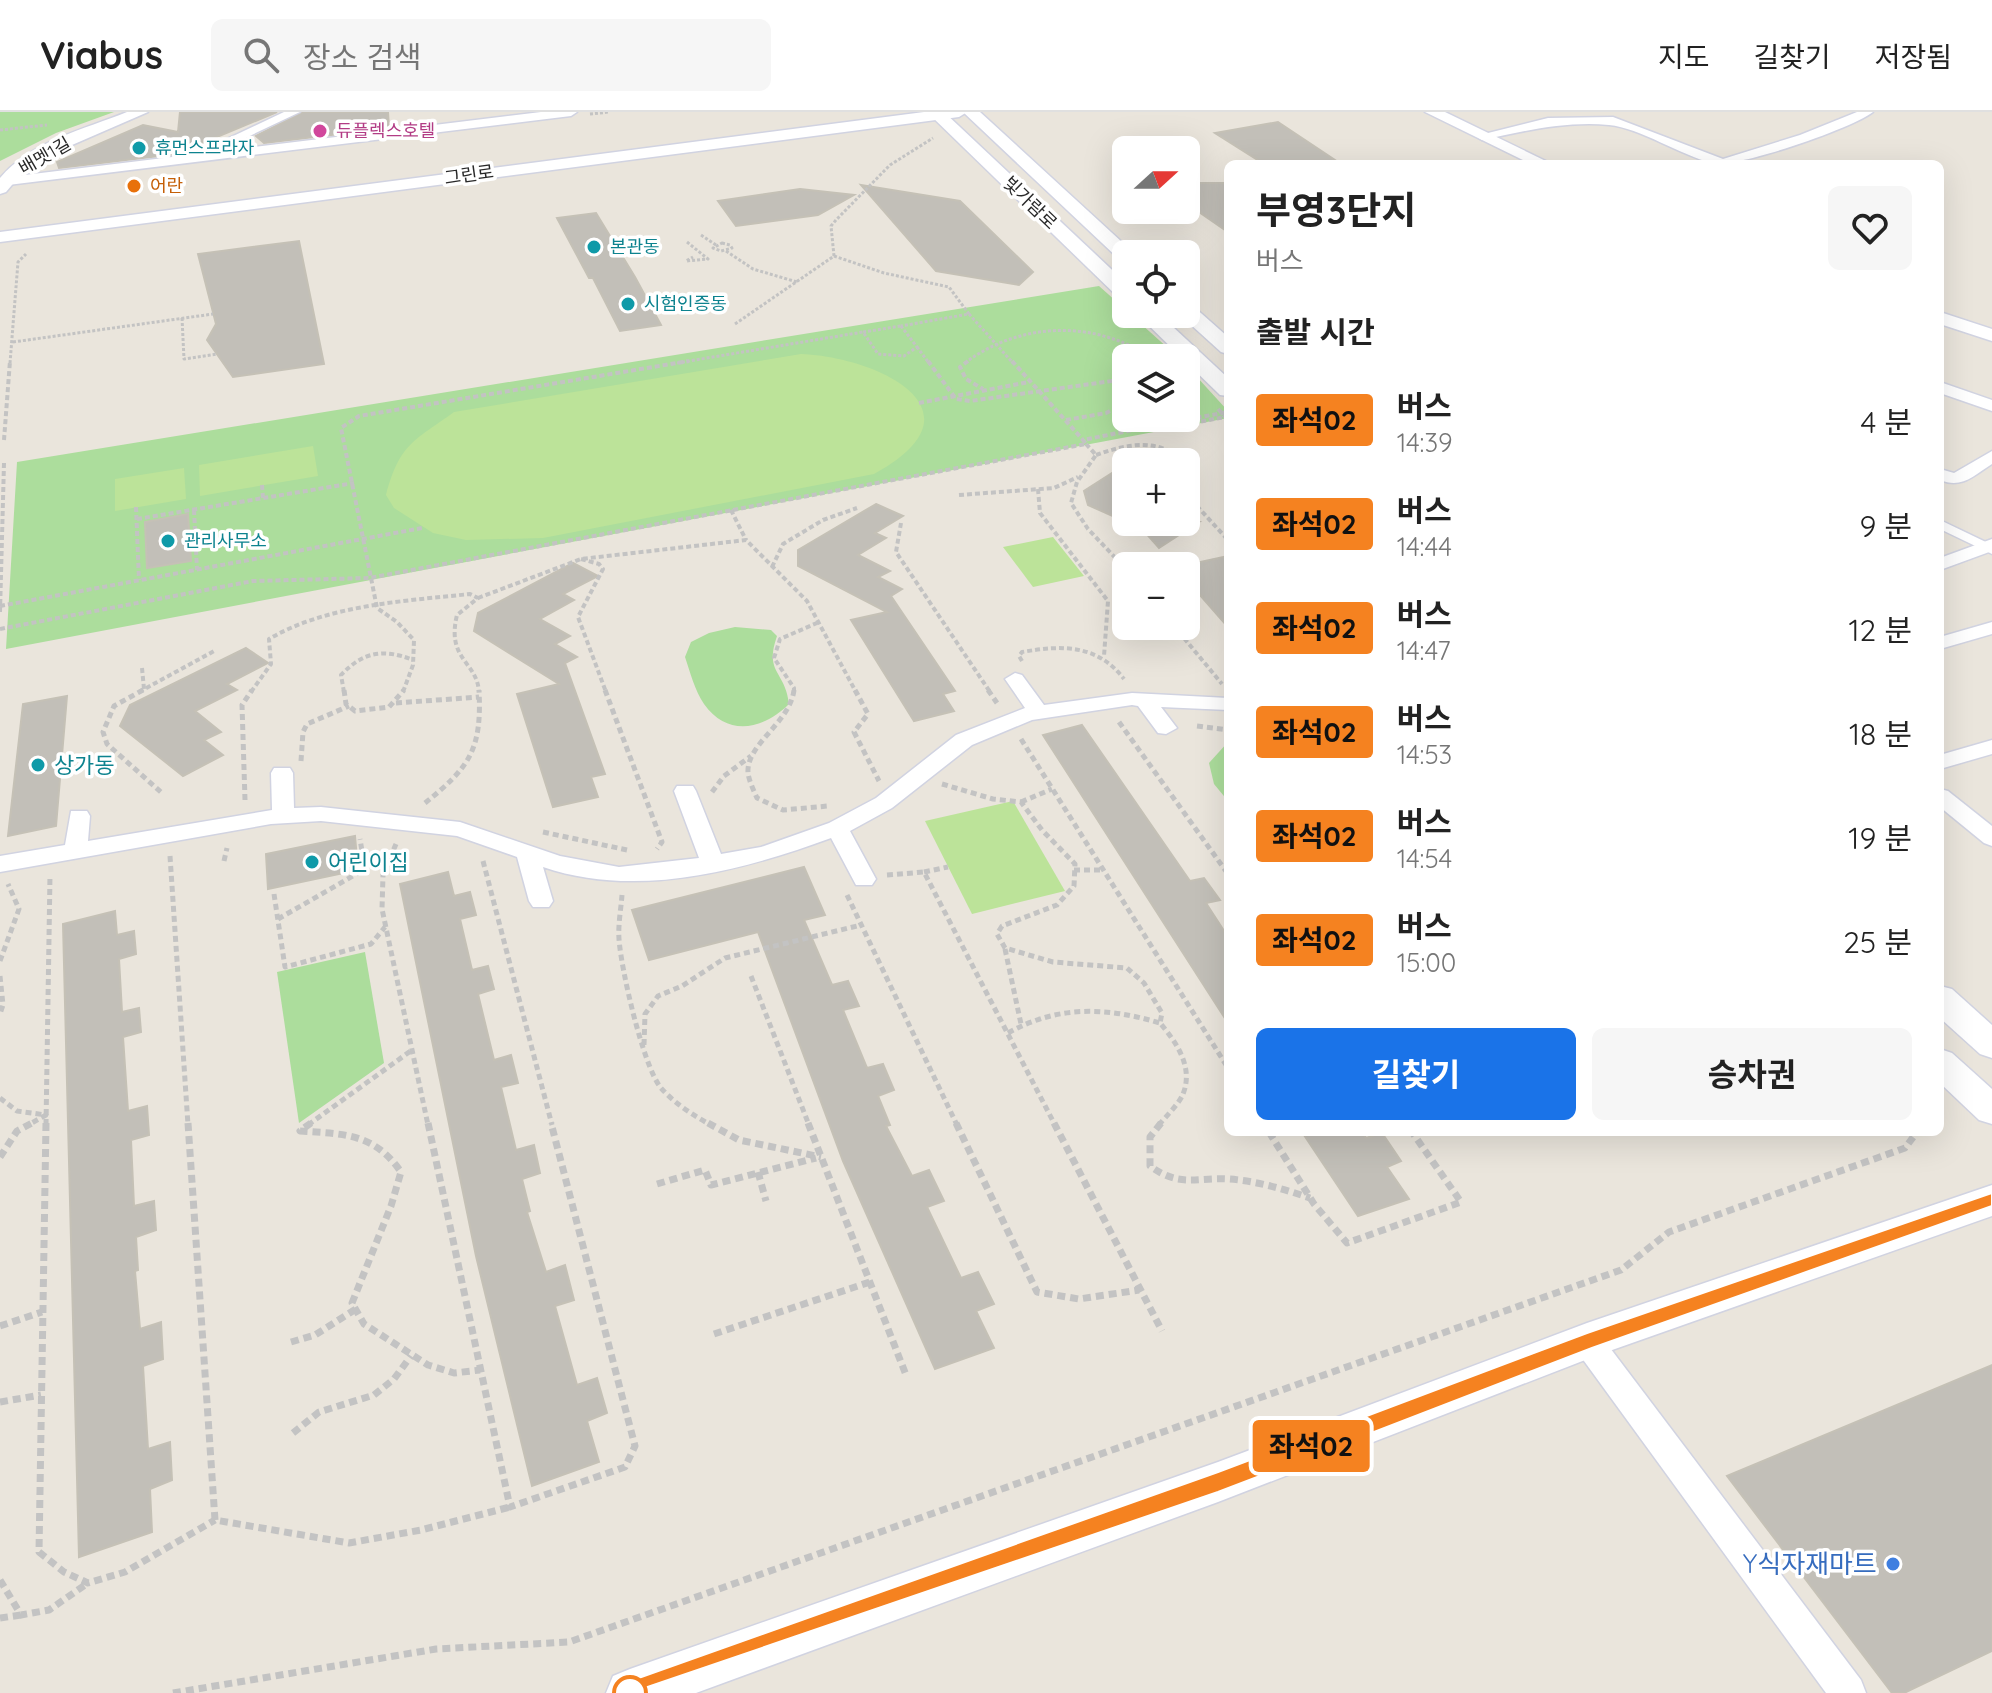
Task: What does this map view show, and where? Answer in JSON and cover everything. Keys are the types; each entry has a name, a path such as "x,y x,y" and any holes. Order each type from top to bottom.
{"main road":[{"name":"빛가람로","path":"971,112 1112,242"},
{"name":"빛가람로","path":"936,114 1112,281"},
{"path":"1200,323 1224,344"},
{"path":"1162,328 1224,386"},
{"path":"1944,1002 1992,1045"},
{"path":"1944,1066 1992,1110"},
{"path":"630,1693 1218,1482 1587,1341 1992,1200"}],"street":[{"name":"배멧1길","path":"2,184 47,151 140,112"},
{"path":"194,157 294,112"},
{"path":"2,184 194,157 571,112"},
{"name":"그린로","path":"0,237 959,112"},
{"path":"1433,112 1535,160"},
{"path":"1733,160 1804,138 1867,112"},
{"path":"1482,136 1548,122 1637,120 1639,116"},
{"path":"1609,119 1715,160"},
{"path":"1944,319 1992,335"},
{"path":"1944,388 1992,406"},
{"path":"1944,476 1956,480 1992,456"},
{"path":"1944,526 1990,547"},
{"path":"1944,563 1990,547"},
{"path":"1944,642 1992,628"},
{"path":"1022,675 1038,712"},
{"path":"3,872 283,817 321,814 460,829 528,841 556,863 619,875 713,863 765,854 833,814 884,803 964,740 1038,712 1086,704 1224,704"},
{"path":"1944,761 1992,747"},
{"path":"283,817 292,768"},
{"path":"685,791 713,863"},
{"path":"1944,799 1992,838"},
{"path":"833,814 862,880"},
{"path":"70,861 79,816"},
{"path":"528,841 538,890"},
{"path":"1587,1341 1848,1693"}],"path":[{"path":"834,256 831,226 836,220 890,165 934,137"},
{"path":"701,235 716,250 726,251 753,269 797,282"},
{"path":"687,242 708,259 695,264 686,261 693,257"},
{"path":"697,249 732,246 726,251"},
{"path":"4,440 18,262 23,255 37,249"},
{"path":"735,324 834,256"},
{"path":"834,256 884,273 949,287 969,314 1096,455"},
{"path":"13,342 213,314"},
{"path":"413,660 393,651 369,653 351,663 341,675 349,706 355,711 383,711 404,696 413,660 414,640 397,622 377,608 369,578 354,483 341,428 359,416 969,314"},
{"path":"182,318 184,359 217,354"},
{"path":"901,326 955,397 970,401 1112,381"},
{"path":"863,332 878,354 903,356 913,353 917,347"},
{"path":"983,389 966,379 960,367 973,354 995,343 1035,332 1099,333 1136,344"},
{"path":"919,403 1030,381"},
{"path":"1066,421 1112,410"},
{"path":"1200,417 1224,413"},
{"path":"1200,422 1224,417"},
{"path":"0,629 253,581 369,578 1131,432"},
{"path":"1131,448 1156,443 1168,448"},
{"path":"1096,455 1112,452"},
{"path":"959,495 1064,486 1090,467 1096,455"},
{"path":"4,463 0,609 422,528"},
{"path":"1078,476 1071,503 1088,529 1112,554"},
{"path":"137,519 354,483"},
{"path":"262,485 263,498"},
{"path":"1038,489 1040,513 1108,601 1104,657"},
{"path":"136,507 139,580"},
{"path":"772,567 783,544 823,520 857,508"},
{"path":"1200,509 1224,536"},
{"path":"194,510 197,570"},
{"path":"731,510 756,555 806,595 817,623 868,714 854,732 880,783"},
{"path":"901,523 896,552 999,706"},
{"path":"436,810 420,806 461,775 474,757 479,739 478,681 467,669 452,642 457,615 478,598 581,559 746,540"},
{"path":"581,559 599,564 603,569 578,617 662,842 657,849 646,850"},
{"path":"234,806 246,800 242,705 271,664 269,639 279,630 309,621 451,596 470,594 478,598"},
{"path":"710,799 715,784 752,755 792,706 794,688 774,658 780,639 817,623"},
{"path":"1186,640 1223,685 1209,684"},
{"path":"1022,675 1019,656 1022,652 1076,647 1104,657 1115,665 1124,679 1152,706 1224,729"},
{"path":"163,794 107,744 103,732 114,706 216,650"},
{"path":"142,668 144,689"},
{"path":"1112,680 1124,679"},
{"path":"395,703 479,697"},
{"path":"292,768 307,724 349,706"},
{"path":"1152,706 1141,713 1114,714 1224,868"},
{"path":"1016,732 1224,1062"},
{"path":"752,755 748,773 757,798 783,810 833,814"},
{"path":"869,790 891,774"},
{"path":"950,775 941,784 993,799 1021,802 1052,789"},
{"path":"1021,802 1042,830 1075,864 1074,886 1057,905 1002,926 997,934 1012,964 1014,997 1021,1024"},
{"path":"278,919 365,869 359,833 372,835"},
{"path":"385,838 402,841 387,858 380,888 385,926 510,1507"},
{"path":"528,841 636,851"},
{"path":"224,861 225,849 235,842"},
{"path":"162,851 171,856 215,1520"},
{"path":"468,856 483,860 538,890"},
{"path":"0,1618 49,1610 88,1583 125,1572 215,1520 349,1543 421,1530 510,1507 625,1467 635,1446 483,860"},
{"path":"70,861 50,873 39,1552 64,1572 88,1583"},
{"path":"948,867 862,880 861,925 1037,1292 1079,1299 1139,1290"},
{"path":"1074,870 1104,870"},
{"path":"0,961 19,909 3,872"},
{"path":"924,872 1162,1331"},
{"path":"609,890 622,890 619,938 630,1001 660,1087 695,1116 739,1140 821,1157"},
{"path":"274,894 285,967 371,944 385,926"},
{"path":"644,1048 645,1014 658,996 682,986 725,958 861,925"},
{"path":"1005,948 1053,962 1097,963 1127,968 1144,983 1162,1013 1160,1023"},
{"path":"0,976 3,1005 0,1014"},
{"path":"751,976 906,1375"},
{"path":"1008,1034 1021,1024 1069,1011 1104,1009 1131,1013 1160,1023 1177,1044 1186,1069 1183,1094 1150,1137 1150,1166 1163,1178 1197,1183 1227,1179 1310,1198"},
{"path":"412,1050 300,1131 373,1141 393,1158 401,1172 395,1200 352,1303 364,1324 428,1365 454,1373 480,1370"},
{"path":"0,1098 17,1111 46,1115"},
{"path":"0,1157 17,1131 46,1115"},
{"path":"1271,1136 1331,1228 1347,1243 1461,1202 1415,1136"},
{"path":"173,1693 436,1649 569,1642 1621,1270 1669,1232 1905,1148 1914,1136"},
{"path":"657,1184 705,1170 711,1185 821,1157"},
{"path":"758,1172 766,1201"},
{"path":"714,1334 870,1282"},
{"path":"291,1342 315,1335 356,1309"},
{"path":"0,1326 42,1312"},
{"path":"293,1433 319,1412 374,1395 394,1379 411,1356"},
{"path":"0,1402 41,1395"},
{"path":"0,1580 21,1615"}],"green space":[{"path":"0,112 114,112 56,133 0,161"},
{"path":"1099,286 1112,298 1112,328 1146,328 1163,344 1112,344 1112,432 1154,432 6,649 17,462"},
{"path":"801,354 831,357 861,365 888,376 910,391 922,409 923,429 908,451 874,474 543,538 466,540 433,533 394,508 386,495 397,464 410,445 454,412"},
{"path":"1200,380 1224,407 1224,419 1200,423"},
{"path":"313,446 318,476 200,496 199,465"},
{"path":"184,468 186,499 115,511 115,479"},
{"path":"1053,537 1084,576 1033,587 1003,547"},
{"path":"735,627 771,630 777,636 774,665 784,684 789,704 769,719 746,726 724,722 704,704 685,657 691,642 709,633"},
{"path":"1224,746 1224,796 1214,784 1209,763"},
{"path":"1013,801 1065,891 972,914 925,821"},
{"path":"365,952 384,1063 299,1123 277,972"}],"building":[{"path":"180,112 277,112 176,154 59,168 57,162 143,125 178,132"},
{"name":"듀플렉스호텔","path":"303,112 388,112 389,128 264,143 256,136"},
{"path":"1278,122 1335,160 1258,160 1215,133"},
{"path":"1200,183 1224,183 1224,229 1200,213"},
{"path":"861,185 960,201 1033,272 1019,285 936,271"},
{"path":"800,189 854,195 818,215 736,226 718,201"},
{"path":"596,213 661,325 620,331 557,218"},
{"path":"299,241 324,364 233,377 207,340 216,324 198,254"},
{"path":"1112,473 1112,516 1088,505 1084,491"},
{"path":"876,504 903,516 875,533 886,538 858,555 890,571 878,577 902,589 891,596 955,691 943,694 954,711 914,721 851,620 887,612 798,566 798,550"},
{"name":"관리사무소","path":"188,514 191,561 147,568 145,522"},
{"path":"1148,536 1177,536 1159,548"},
{"path":"1224,557 1224,622 1200,595 1200,562"},
{"path":"573,563 598,576 563,594 574,600 540,619 570,636 555,644 577,657 565,663 605,774 591,777 598,797 553,807 517,694 559,684 474,631 478,613"},
{"path":"246,648 268,663 227,684 237,690 195,711 221,732 204,740 223,755 183,776 120,726 130,705"},
{"name":"상가동","path":"67,696 56,826 8,836 23,704"},
{"path":"1082,725 1190,881 1204,878 1220,900 1206,903 1224,931 1224,1017 1043,735"},
{"name":"어린이집","path":"355,836 358,870 268,889 266,854"},
{"path":"804,867 825,915 804,920 832,985 848,981 859,1006 843,1010 867,1068 883,1064 894,1090 878,1096 890,1125 886,1126 912,1176 929,1170 944,1201 927,1207 961,1278 978,1272 994,1304 976,1311 994,1348 935,1369 843,1161 758,932 649,960 632,910"},
{"path":"448,872 454,896 470,892 476,915 460,919 472,970 488,966 494,989 478,994 494,1060 511,1055 518,1083 501,1087 516,1150 534,1145 540,1173 522,1179 530,1211 527,1212 546,1272 565,1265 574,1300 555,1306 577,1385 597,1378 607,1413 587,1421 599,1462 532,1486 476,1256 400,884"},
{"path":"115,911 117,935 134,931 136,954 119,959 122,1012 139,1008 141,1032 123,1037 128,1111 147,1106 149,1135 131,1140 134,1206 154,1201 156,1230 136,1237 138,1270 135,1271 140,1329 161,1322 163,1359 143,1366 148,1449 170,1442 172,1480 150,1489 152,1532 79,1557 63,924"},
{"path":"1305,1136 1384,1136 1401,1161 1387,1167 1409,1199 1358,1216"},
{"name":"Y식자재마트","path":"1992,1365 1992,1651 1904,1693 1892,1693 1727,1476"}],"bus line":[{"name":"좌석02","path":"630,1693 1218,1482 1587,1341 1992,1200"}],"place":[{"name":"듀플렉스호텔","path":"320,131"},
{"name":"휴먼스프라자","path":"139,148"},
{"name":"어란","path":"134,186"},
{"name":"본관동","path":"594,247"},
{"name":"시험인증동","path":"628,304"},
{"name":"관리사무소","path":"168,541"},
{"name":"상가동","path":"38,765"},
{"name":"어린이집","path":"312,862"},
{"name":"Y식자재마트","path":"1893,1564"}]}
